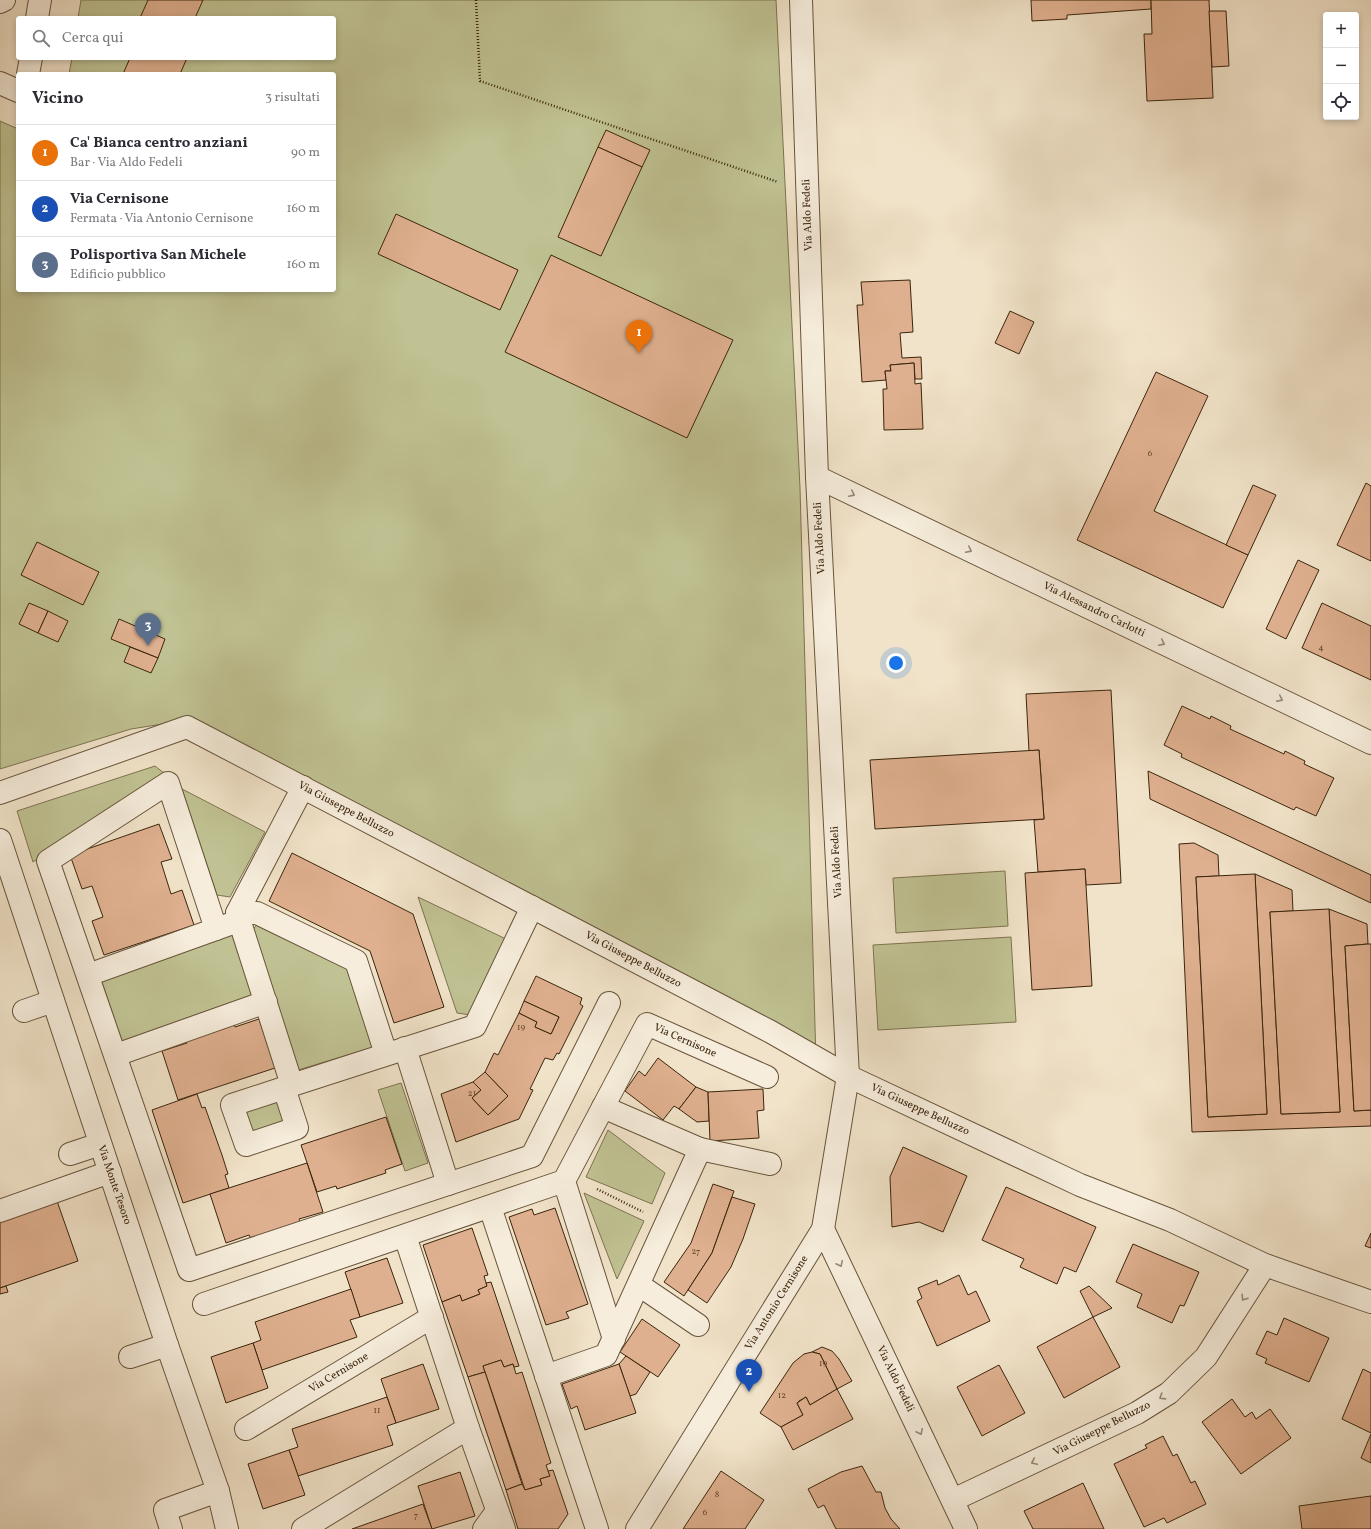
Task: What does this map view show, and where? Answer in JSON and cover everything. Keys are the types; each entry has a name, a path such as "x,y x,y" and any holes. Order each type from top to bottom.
{"street":[{"path":"0,2 4,0"},
{"path":"37,16 40,0"},
{"name":"Via Aldo Fedeli","path":"802,0 817,477 848,1076"},
{"path":"28,72 31,60"},
{"path":"0,83 16,90"},
{"name":"Via Alessandro Carlotti","path":"817,477 1371,743"},
{"name":"Via Giuseppe Belluzzo","path":"0,793 187,727 771,1032 848,1076 1080,1185 1170,1220 1265,1265 1371,1302"},
{"path":"216,929 168,783 48,861 189,1270 532,1156 608,1003"},
{"path":"302,787 238,917 266,1002 288,1086 474,1026 532,907"},
{"name":"Via Monte Tesoro","path":"0,840 167,1345 218,1491 227,1529"},
{"path":"88,975 216,929 238,917 257,913 356,961 396,1051 448,1184"},
{"path":"24,1011 53,1001"},
{"path":"116,1055 266,1002"},
{"name":"Via Cernisone","path":"566,1178 646,1024 767,1077"},
{"name":"Via Antonio Cernisone","path":"637,1529 823,1229 848,1076"},
{"path":"603,1108 700,1149 770,1164"},
{"path":"70,1154 100,1144"},
{"path":"546,1376 606,1355 700,1149"},
{"path":"0,1211 110,1172"},
{"path":"204,1304 490,1207 566,1178 614,1339"},
{"path":"490,1207 597,1529"},
{"name":"Via Aldo Fedeli","path":"823,1229 966,1529"},
{"path":"405,1236 468,1428 501,1520 484,1529"},
{"name":"Via Giuseppe Belluzzo","path":"953,1500 1137,1413 1169,1393 1206,1357 1265,1265"},
{"path":"638,1285 698,1325"},
{"name":"Via Cernisone","path":"246,1429 432,1316"},
{"path":"130,1357 167,1345"},
{"path":"303,1529 468,1428"},
{"path":"171,1529 165,1510 218,1491"}],"path":[{"path":"476,0 480,81 778,182"},
{"path":"566,1178 666,1223"}],"green space":[{"path":"81,0 776,0 800,488 816,1062 169,723 131,729 0,769 0,121 16,128 16,292 336,292 336,72 69,72 72,60 336,60 336,16 78,16"},
{"path":"155,766 164,773 33,862 17,811"},
{"path":"182,789 265,832 230,897 217,895"},
{"path":"1005,871 1008,926 896,933 893,878"},
{"path":"418,897 506,939 470,1015 457,1013"},
{"path":"259,922 349,967 374,1047 298,1070 250,933"},
{"path":"233,933 254,994 122,1041 101,979"},
{"path":"1011,937 1016,1022 878,1030 873,945"},
{"path":"401,1083 428,1163 405,1171 378,1090"},
{"path":"282,1092 293,1126 247,1141 236,1107"},
{"path":"608,1130 665,1173 652,1204 586,1177"},
{"path":"584,1193 644,1221 617,1279"}],"building":[{"path":"148,0 203,0 196,16 141,16"},
{"path":"1031,0 1151,0 1151,9 1067,15 1067,19 1032,21"},
{"path":"1151,0 1209,0 1213,98 1147,101 1144,34 1152,34"},
{"path":"1209,11 1226,11 1229,66 1212,67"},
{"path":"129,60 186,60 181,72 124,72"},
{"path":"606,130 650,150 642,167 598,147"},
{"path":"598,147 642,167 601,256 558,237"},
{"path":"396,214 518,270 500,310 378,254"},
{"path":"551,255 733,340 687,438 505,352"},
{"path":"910,280 913,332 900,333 902,358 921,357 922,379 915,379 914,363 890,365 891,371 885,371 886,380 862,382 857,305 863,305 861,282"},
{"path":"1010,311 1034,322 1019,354 995,343"},
{"path":"914,363 915,384 921,383 923,429 884,430 883,389 887,389 885,371 891,371 890,365"},
{"path":"1156,372 1208,396 1154,511 1248,555 1223,608 1077,540"},
{"path":"1366,483 1371,486 1371,561 1337,545"},
{"path":"1253,485 1276,495 1248,555 1226,545"},
{"path":"37,542 99,572 83,605 21,575"},
{"path":"1298,560 1319,570 1286,639 1266,629"},
{"path":"29,603 48,611 38,633 19,624"},
{"path":"1322,603 1371,626 1371,680 1302,648"},
{"path":"48,611 68,621 58,642 38,633"},
{"path":"119,619 165,639 158,658 111,639"},
{"path":"130,647 158,658 151,673 124,662"},
{"path":"1111,690 1121,883 1086,885 1085,869 1038,872 1034,820 1044,819 1039,750 1029,751 1026,694"},
{"path":"1182,706 1210,719 1211,716 1231,726 1230,729 1284,754 1285,751 1305,761 1304,764 1334,778 1316,816 1296,807 1294,810 1181,757 1182,754 1164,745"},
{"path":"1039,750 1044,819 875,829 870,760"},
{"path":"1148,771 1371,875 1371,903 1150,799"},
{"path":"159,824 172,859 161,862 171,894 182,890 194,925 104,955 92,921 103,917 92,886 82,889 70,855"},
{"path":"1194,843 1218,855 1219,876 1196,877 1208,1117 1267,1114 1255,874 1292,890 1293,911 1270,912 1281,1114 1340,1112 1329,909 1367,924 1368,944 1345,946 1354,1111 1371,1110 1371,1126 1192,1132 1179,844"},
{"path":"292,853 413,914 444,1007 394,1023 370,951 269,901"},
{"path":"1085,869 1092,986 1032,990 1025,873"},
{"path":"1255,874 1267,1114 1208,1117 1196,877"},
{"path":"1329,909 1340,1112 1281,1114 1270,912"},
{"path":"1371,944 1371,1110 1354,1111 1345,946"},
{"path":"536,976 582,998 580,1004 583,1006 559,1054 557,1053 553,1060 545,1058 530,1089 533,1090 519,1119 456,1142 441,1094 473,1082 481,1090 472,1098 488,1115 508,1096 485,1072 494,1053 498,1055 519,1013 537,1022 535,1027 551,1034 559,1017 524,1001"},
{"path":"524,1001 559,1017 551,1034 535,1027 537,1022 519,1013"},
{"path":"259,1019 275,1068 178,1100 162,1051 187,1043 185,1040 234,1024 235,1027"},
{"path":"658,1058 696,1087 679,1109 674,1106 663,1120 625,1091 639,1071 645,1076"},
{"path":"485,1072 508,1096 488,1115 472,1098 481,1090 473,1082"},
{"path":"696,1087 708,1092 709,1121 697,1122 679,1109"},
{"path":"763,1089 764,1110 757,1111 759,1138 710,1141 708,1092"},
{"path":"197,1094 202,1108 205,1107 222,1155 228,1174 225,1175 229,1188 183,1203 152,1110"},
{"path":"386,1117 402,1164 385,1170 386,1173 337,1189 336,1186 317,1192 301,1145"},
{"path":"903,1147 967,1176 943,1232 919,1222 892,1227 890,1177"},
{"path":"307,1163 323,1212 299,1219 301,1223 251,1239 249,1235 226,1243 210,1194"},
{"path":"713,1184 734,1191 712,1253 684,1296 664,1282 691,1243"},
{"path":"1006,1187 1096,1227 1076,1272 1064,1267 1057,1284 1020,1267 1024,1259 982,1240"},
{"path":"732,1197 755,1204 743,1239 731,1267 707,1303 688,1290 712,1253"},
{"path":"57,1201 78,1261 0,1288 0,1222"},
{"path":"555,1208 588,1304 566,1312 569,1318 546,1325 509,1217 532,1209 534,1215"},
{"path":"472,1228 488,1275 484,1276 487,1286 478,1290 480,1294 462,1301 460,1295 442,1302 423,1245"},
{"path":"1371,1233 1371,1248 1365,1246"},
{"path":"1133,1244 1199,1272 1184,1306 1180,1305 1172,1323 1137,1307 1142,1294 1116,1282"},
{"path":"387,1258 403,1303 360,1317 345,1272"},
{"path":"959,1275 968,1295 976,1291 990,1321 937,1346 917,1301 922,1298 918,1288 937,1280 938,1285"},
{"path":"491,1282 519,1366 514,1367 513,1364 504,1367 501,1360 483,1366 485,1372 468,1377 442,1302 460,1295 462,1301 480,1294 478,1290 487,1286 486,1283"},
{"path":"6,1286 8,1292 0,1294 0,1288"},
{"path":"1089,1286 1112,1308 1093,1317 1080,1291"},
{"path":"351,1289 360,1317 350,1320 357,1337 262,1370 253,1343 261,1340 255,1322"},
{"path":"1093,1317 1120,1367 1064,1398 1037,1347"},
{"path":"1284,1318 1329,1338 1309,1382 1265,1363 1267,1359 1256,1354 1267,1331 1277,1335"},
{"path":"642,1319 680,1345 658,1377 620,1352"},
{"path":"253,1343 268,1388 226,1403 211,1357"},
{"path":"822,1347 832,1351 839,1359 852,1381 837,1389 820,1354 812,1352"},
{"path":"812,1352 820,1354 837,1389 810,1405 806,1397 799,1401 797,1403 803,1415 781,1427 760,1413 793,1363 804,1354"},
{"path":"626,1356 650,1372 636,1394 630,1396 619,1364"},
{"path":"501,1360 504,1367 513,1364 516,1374 522,1372 551,1463 546,1465 550,1476 540,1479 542,1485 525,1490 483,1366"},
{"path":"423,1364 439,1409 396,1423 381,1379"},
{"path":"619,1364 636,1413 585,1430 577,1406 571,1409 562,1384"},
{"path":"999,1365 1025,1413 982,1436 957,1387"},
{"path":"1363,1369 1371,1373 1371,1433 1342,1419"},
{"path":"485,1372 522,1484 506,1490 468,1377"},
{"path":"837,1389 853,1419 793,1450 781,1427 803,1415 797,1403 806,1397 810,1405"},
{"path":"387,1397 396,1423 387,1426 393,1445 298,1476 289,1450 298,1447 292,1429"},
{"path":"1232,1399 1245,1417 1252,1412 1256,1419 1270,1409 1291,1438 1241,1474 1202,1422"},
{"path":"1371,1434 1371,1463 1361,1458"},
{"path":"1163,1436 1173,1456 1177,1454 1191,1483 1195,1481 1206,1504 1167,1523 1164,1518 1144,1527 1114,1464 1147,1448 1145,1445"},
{"path":"289,1450 305,1495 263,1509 248,1464"},
{"path":"862,1466 876,1492 881,1492 885,1508 891,1519 900,1529 836,1529 824,1505 818,1508 808,1489 841,1472"},
{"path":"553,1470 568,1514 558,1529 518,1529 506,1490 522,1484 525,1490 542,1485 540,1479 550,1476 548,1471"},
{"path":"721,1471 764,1500 745,1529 683,1529"},
{"path":"460,1472 475,1516 432,1529 418,1486"},
{"path":"1083,1483 1104,1529 1033,1529 1024,1511"},
{"path":"1371,1496 1371,1529 1302,1529 1299,1506"},
{"path":"423,1504 432,1529 352,1529"}],"place":[{"name":"Ca' Bianca centro anziani","path":"639,353"},
{"name":"Polisportiva San Michele","path":"148,646"},
{"name":"Via Cernisone","path":"749,1392"}]}
